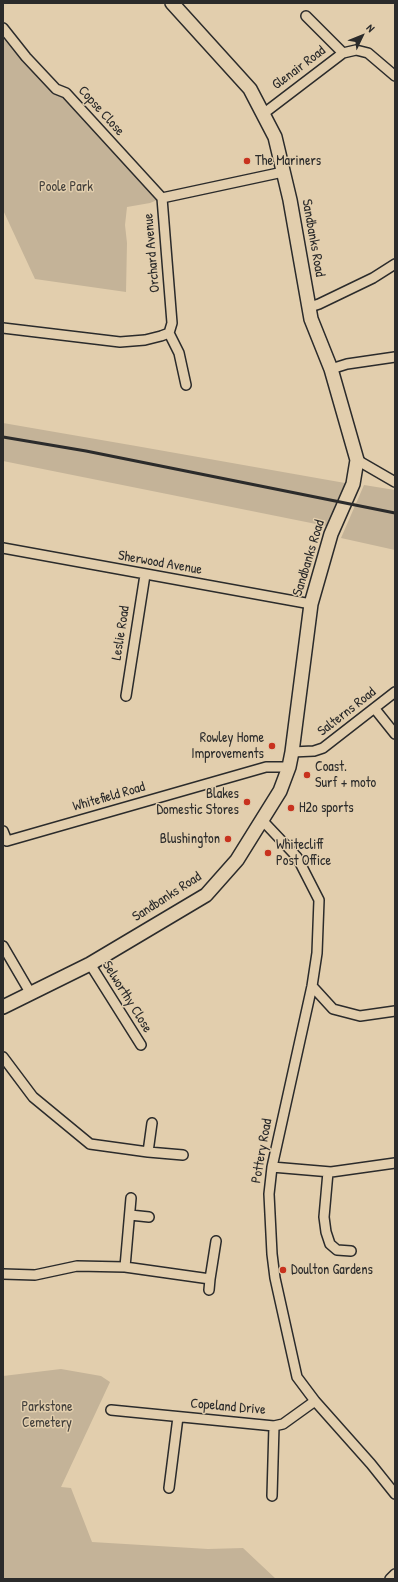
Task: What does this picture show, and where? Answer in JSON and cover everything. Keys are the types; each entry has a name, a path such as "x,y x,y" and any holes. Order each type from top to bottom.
{"main road":[{"name":"Sandbanks Road","path":"3,1007 90,964 206,894 237,860 280,791 288,767 292,752 311,604 331,534 353,484 357,460 331,369 314,326 290,200 275,137 250,89 172,3"},
{"name":"Sandbanks Road","path":"178,3 184,16"}],"street":[{"path":"306,16 343,53"},
{"name":"Copse Close","path":"3,28 26,58 56,88 66,93 162,198"},
{"name":"Glenair Road","path":"263,114 343,53 356,50 368,53 395,76"},
{"name":"Orchard Avenue","path":"186,385 178,353 169,332 172,323 162,198 283,172"},
{"path":"310,307 320,304 374,278 395,264"},
{"path":"3,328 120,342 161,336 169,332"},
{"path":"331,369 347,364 395,358"},
{"path":"357,460 395,482"},
{"name":"Sherwood Avenue","path":"3,548 311,604"},
{"name":"Leslie Road","path":"126,696 145,575"},
{"name":"Salterns Road","path":"292,752 314,751 324,748 395,692"},
{"path":"375,709 395,734"},
{"name":"Whitefield Road","path":"3,831 7,841 266,767 288,767"},
{"name":"Pottery Road","path":"262,820 297,857 319,900 317,953 312,986 272,1167 270,1194 272,1254 275,1278 297,1377 315,1401 371,1464 395,1494"},
{"path":"3,946 31,994"},
{"name":"Selworthy Close","path":"90,964 140,1045"},
{"path":"312,986 332,1009 360,1016 395,1011"},
{"path":"3,1057 33,1097 90,1144 148,1152 183,1154"},
{"path":"148,1152 152,1123"},
{"path":"272,1167 328,1172 395,1163"},
{"path":"328,1172 324,1217 326,1232 330,1244 337,1250 351,1251"},
{"path":"125,1267 131,1198"},
{"path":"130,1215 149,1216"},
{"path":"209,1290 216,1241"},
{"path":"3,1274 35,1275 77,1266 125,1267 210,1279"},
{"name":"Copeland Drive","path":"111,1410 274,1426 283,1424 315,1401"},
{"name":"Copeland Drive","path":"169,1488 178,1417"},
{"name":"Copeland Drive","path":"272,1496 274,1426"},
{"path":"390,1579 395,1574"}],"green space":[{"name":"Poole Park","path":"3,28 162,198 150,203 127,207 125,225 127,243 126,292 35,279 3,210"},
{"path":"3,423 345,483 326,526 3,461"},
{"path":"364,485 395,490 395,550 341,538"},
{"name":"Parkstone Cemetery","path":"61,1369 101,1376 110,1382 61,1487 71,1488 92,1542 208,1549 243,1548 276,1579 3,1579 3,1376"}],"railway":[{"path":"3,437 86,451 395,513"}],"place":[{"name":"The Mariners","path":"247,161"},
{"name":"Rowley Home Improvements","path":"272,746"},
{"name":"Coast. Surf + moto","path":"307,775"},
{"name":"Blakes Domestic Stores","path":"247,802"},
{"name":"H2o sports","path":"291,808"},
{"name":"Blushington","path":"228,839"},
{"name":"Whitecliff Post Office","path":"268,853"},
{"name":"Doulton Gardens","path":"283,1270"}]}
